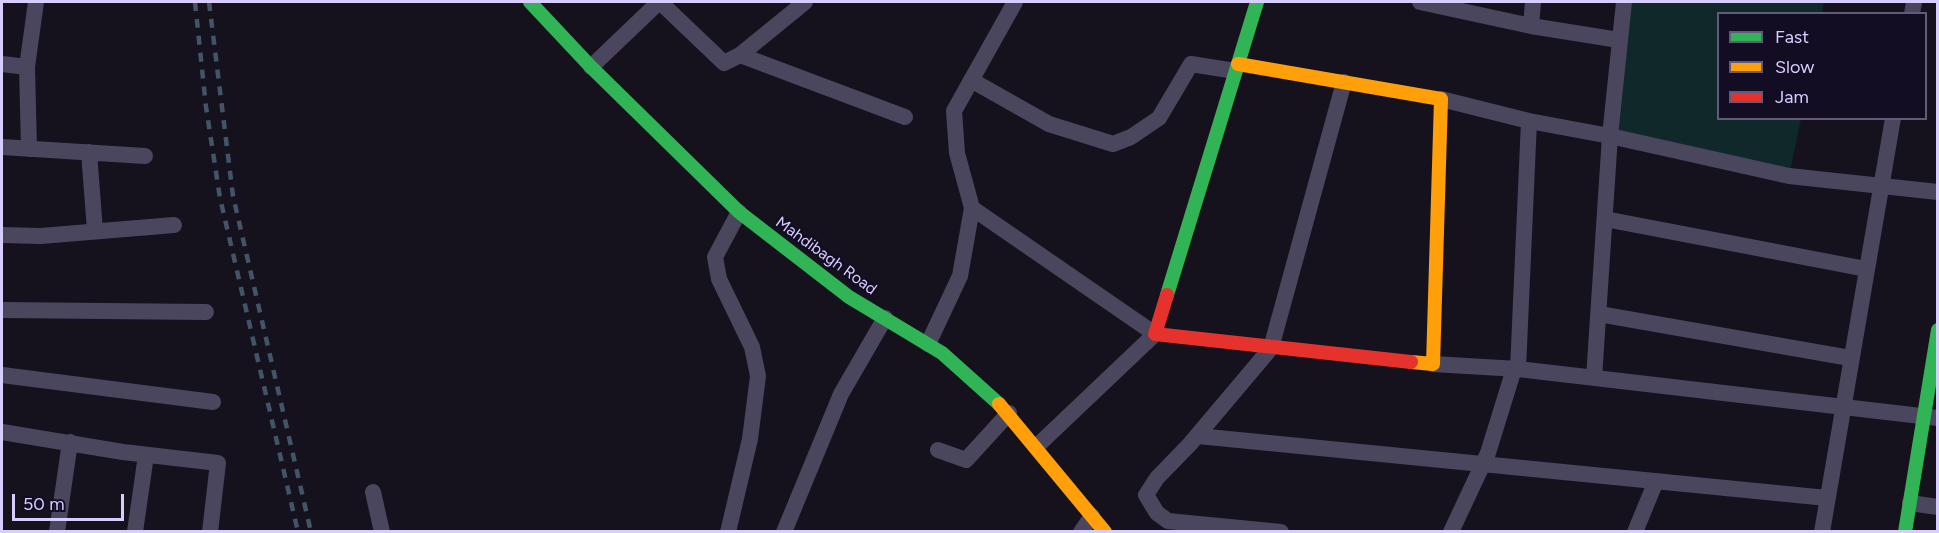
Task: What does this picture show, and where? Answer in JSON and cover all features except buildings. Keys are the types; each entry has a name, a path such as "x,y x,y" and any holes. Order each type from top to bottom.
{"street":[{"path":"29,149 27,67 36,2"},
{"name":"Mahdibagh Road","path":"530,2 591,67 739,212 849,297 942,353 1009,413 1105,531"},
{"path":"591,67 665,3 724,63 740,56 805,2"},
{"path":"928,344 960,276 972,208 957,153 954,111 1015,2"},
{"path":"1036,447 1155,334 1257,2"},
{"path":"1420,2 1531,26 1619,40"},
{"path":"1531,26 1533,2"},
{"path":"1594,378 1610,136 1624,2"},
{"path":"740,56 905,117"},
{"path":"2,64 27,67"},
{"path":"971,80 1049,124 1113,144 1131,137 1159,118 1191,64 1344,82 1441,99 1530,121 1610,136 1790,176 1881,184 1938,192"},
{"path":"1281,531 1168,521 1157,513 1146,495 1157,478 1198,436 1271,348 1344,82"},
{"path":"1433,364 1441,99"},
{"path":"1822,531 1841,406 1893,120"},
{"path":"1451,531 1483,464 1516,369 1530,121"},
{"path":"2,147 145,156"},
{"path":"89,152 95,231"},
{"path":"972,208 1155,334 1433,364 1516,369 1931,417"},
{"path":"728,531 750,439 758,376 752,347 719,279 715,257 739,212"},
{"path":"1605,219 1866,269"},
{"path":"2,235 41,236 174,225"},
{"path":"2,310 206,312"},
{"path":"1599,314 1850,358"},
{"path":"784,531 841,394 885,318"},
{"path":"1905,531 1931,417 1938,330"},
{"path":"2,375 213,402"},
{"path":"938,450 966,460 1009,413"},
{"path":"2,432 146,455 218,463 210,531"},
{"path":"1198,436 1827,498"},
{"path":"57,531 70,442"},
{"path":"135,531 146,455"},
{"path":"1635,531 1656,481"},
{"path":"373,492 382,531"},
{"path":"1910,503 1938,507"},
{"path":"1081,531 1092,516"}],"green space":[{"path":"1625,2 1824,2 1822,12 1717,12 1717,120 1801,120 1789,176 1610,136"}],"railway":[{"path":"195,2 206,107 220,198 298,532"},
{"path":"209,2 233,196 311,532"}],"traffic: fast":[{"path":"530,2 591,67 739,212 849,297 942,353 999,404"},
{"path":"1167,295 1257,2"},
{"path":"1905,532 1938,330"}],"traffic: slow":[{"path":"1238,64 1441,99 1433,364 1411,362"},
{"path":"999,404 1105,532"}],"traffic: jam":[{"path":"1167,295 1155,334 1411,362"}]}
